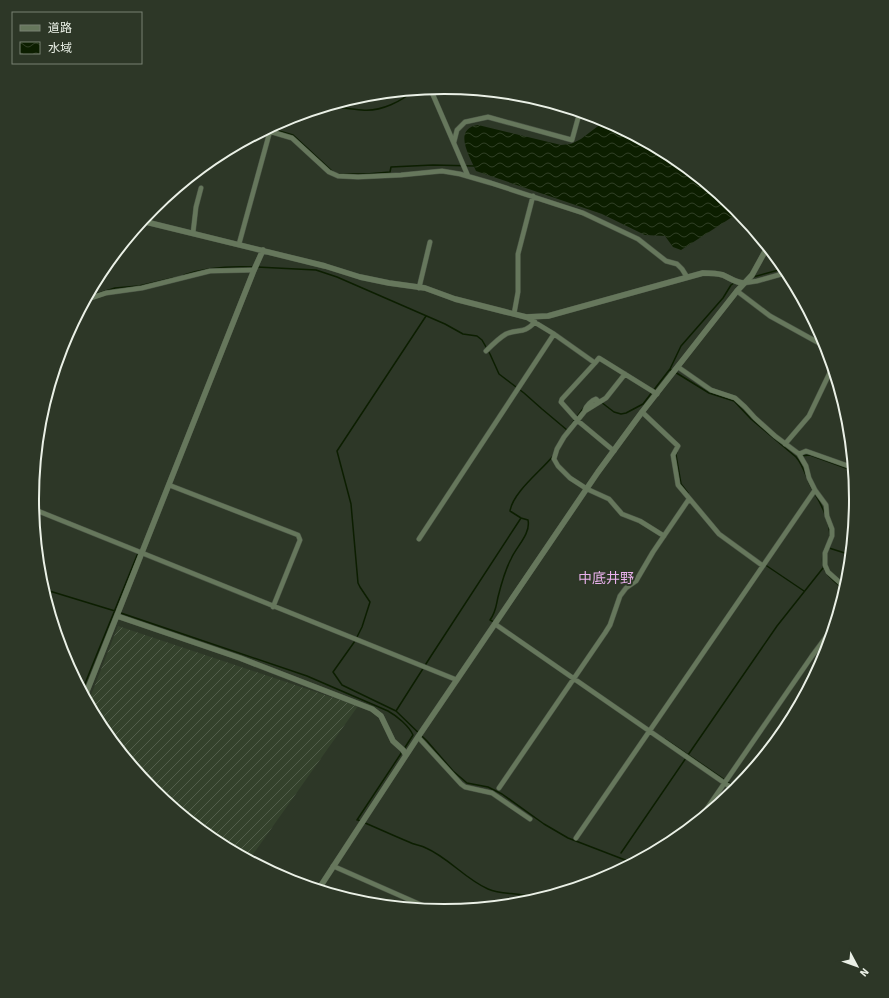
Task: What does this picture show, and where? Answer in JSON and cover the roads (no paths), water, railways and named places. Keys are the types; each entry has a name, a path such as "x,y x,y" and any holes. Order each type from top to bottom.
{"street":[{"path":"433,94 468,176"},
{"path":"454,142 457,130 465,122 488,117 572,140 579,116"},
{"path":"272,132 292,138 329,172 338,176 358,177 442,171 468,176 583,213 638,239 666,261 677,264 687,277"},
{"path":"239,244 266,135"},
{"path":"193,233 196,207 201,188"},
{"path":"514,314 518,292 518,254 533,196"},
{"path":"149,223 263,250 325,266 360,277 419,288 526,317 554,334 595,363"},
{"path":"419,288 430,242"},
{"path":"87,690 263,250"},
{"path":"321,885 422,731 587,489 642,412 757,266 765,251"},
{"path":"92,298 106,293 142,288 210,271 254,270"},
{"path":"526,317 548,316 703,273 722,275 739,283 758,281 782,274"},
{"path":"737,291 770,316 818,343"},
{"path":"486,351 508,333 527,330 535,322"},
{"path":"419,538 554,334"},
{"path":"614,451 578,421 561,402 562,399 598,358 657,394"},
{"path":"678,367 711,390 735,398 755,418 799,454 806,466 809,478 815,490 826,505 827,516 833,534 825,553 824,565 828,572 841,583"},
{"path":"785,444 809,416 829,373"},
{"path":"625,374 606,398 585,412 564,437 557,449 554,459 558,466 570,478 587,489 609,499 622,514 640,521 664,536"},
{"path":"642,412 678,446 673,455 678,485 718,534 763,566"},
{"path":"799,454 806,451 849,466"},
{"path":"169,485 298,535 300,540 273,607"},
{"path":"576,838 815,490"},
{"path":"499,788 605,633 610,625 620,596 626,588 636,581 664,536 690,499"},
{"path":"39,512 457,680"},
{"path":"117,616 240,658 372,709 381,716 393,742 403,750 406,755"},
{"path":"495,624 730,787"},
{"path":"708,807 824,640"},
{"path":"418,737 465,787 492,793 530,820"},
{"path":"333,866 421,904"}],"water":[{"path":"600,124 624,135 670,162 691,177 712,194 734,216 681,250 673,247 665,236 645,235 602,214 476,171 467,151 464,138 466,132 470,128 478,125 561,145 571,144 581,139"}],"waterway":[{"path":"339,107 362,110 376,109 391,105 408,95"},
{"path":"276,130 293,135 333,172"},
{"path":"337,174 390,172 391,167 433,165 475,166"},
{"path":"184,275 201,270 218,268 253,267"},
{"path":"257,267 316,270 337,277 445,324 463,334 477,336 482,340 499,374 524,393 567,430"},
{"path":"753,277 779,270"},
{"path":"94,295 115,288 139,286 173,278"},
{"path":"601,402 614,412 621,414 643,404 670,369 681,346 723,298 731,285 734,283"},
{"path":"357,637 362,627 370,602 358,583 351,504 337,451 426,316"},
{"path":"670,369 709,393 734,401 751,419 796,457 801,464 812,489"},
{"path":"571,425 585,406"},
{"path":"677,452 676,455 681,484 688,493"},
{"path":"800,456 810,455 849,469"},
{"path":"396,711 521,518 510,511 516,496 553,456"},
{"path":"815,494 825,514 829,526 830,537"},
{"path":"494,622 490,620 495,612 505,573 513,554 527,530 528,520 521,518"},
{"path":"826,546 823,554 823,566 834,582 840,587"},
{"path":"829,548 847,554"},
{"path":"84,685 138,553"},
{"path":"764,564 804,591"},
{"path":"688,755 777,626 823,568"},
{"path":"50,591 115,611 307,676 388,711 409,728 413,735 404,749"},
{"path":"355,641 333,672 342,685 396,711 427,741 453,771 467,783 488,787 502,794 544,824 568,838 628,861"},
{"path":"665,739 732,785"},
{"path":"357,820 402,752"},
{"path":"621,853 686,758"},
{"path":"358,820 434,852 472,880 488,889 529,896"}],"district":[{"name":"中底井野","path":"606,578"}]}
